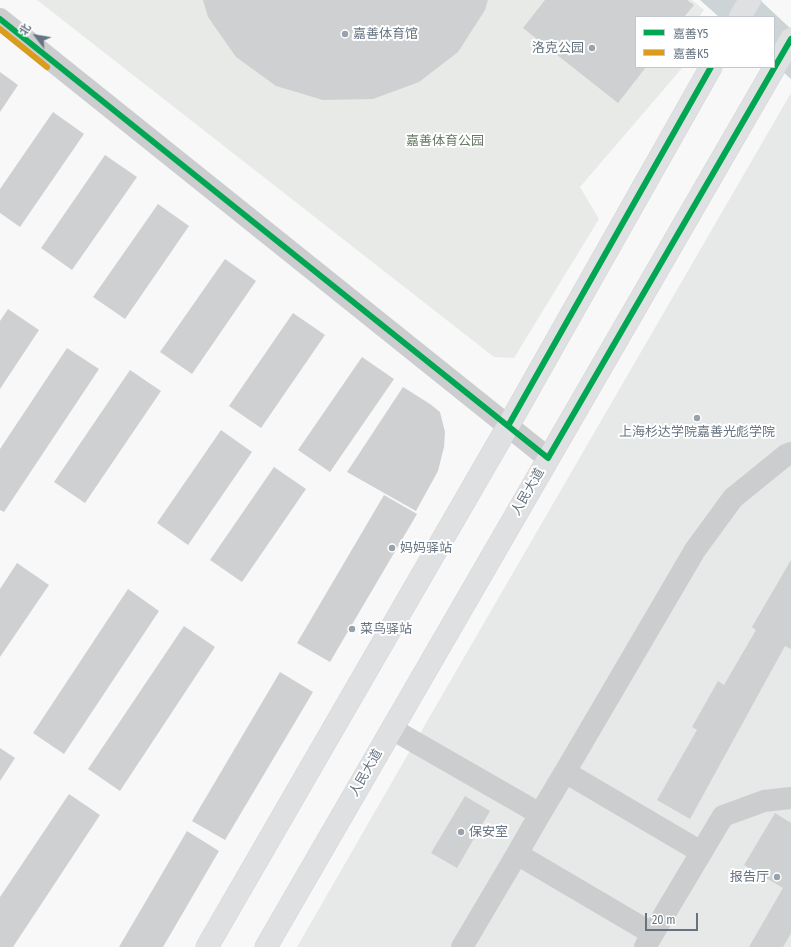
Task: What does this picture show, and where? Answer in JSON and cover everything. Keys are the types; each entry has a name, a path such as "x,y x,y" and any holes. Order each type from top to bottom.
{"main road":[{"path":"741,16 750,0"},
{"name":"人民大道","path":"775,66 791,39"},
{"path":"207,947 508,426 710,68"},
{"name":"人民大道","path":"266,947 774,68"}],"street":[{"path":"0,19 548,458"},
{"path":"462,947 695,550 732,498 786,455 791,453"},
{"path":"392,729 540,814"},
{"path":"565,772 701,852"},
{"path":"517,854 649,940 723,816 764,801 791,798"}],"shaded area":[{"path":"700,0 760,0 791,29 791,79 775,65 775,16 718,16"},
{"name":"上海杉达学院嘉善光彪学院","path":"791,93 791,947 297,947 415,742"}],"green space":[{"name":"嘉善体育公园","path":"37,0 692,0 704,10 700,16 635,16 635,68 682,68 580,187 599,219 514,358 494,357"}],"building":[{"name":"嘉善体育馆","path":"203,0 488,0 485,10 458,52 419,82 373,99 323,100 276,86 236,57 208,17"},
{"name":"洛克公园","path":"545,0 687,0 694,5 685,16 635,16 635,68 645,68 618,103 523,28"},
{"path":"0,72 18,85 0,112"},
{"path":"53,112 84,134 20,227 0,213 0,189"},
{"path":"105,155 137,177 72,270 41,248"},
{"path":"158,204 189,226 125,319 93,297"},
{"path":"225,259 256,281 192,374 160,352"},
{"path":"8,309 39,330 0,389 0,321"},
{"path":"293,313 325,335 261,428 229,406"},
{"path":"67,348 99,369 4,512 0,510 0,449"},
{"path":"362,357 394,379 330,472 298,450"},
{"path":"130,370 161,391 85,503 54,482"},
{"path":"403,387 440,412 445,432 444,447 438,471 416,511 347,472"},
{"path":"221,430 252,452 188,545 157,523"},
{"path":"274,467 306,489 242,582 210,560"},
{"path":"384,495 417,514 330,662 297,643"},
{"path":"791,560 791,649 785,646 690,819 657,800 697,730 692,727 718,681 724,685 756,630 752,627"},
{"path":"17,563 49,585 0,657 0,589"},
{"path":"128,589 159,611 64,754 33,733"},
{"path":"184,626 215,647 120,791 88,769"},
{"path":"280,672 313,692 225,840 192,821"},
{"path":"0,748 15,758 0,781"},
{"path":"69,794 100,815 13,947 0,947 0,897"},
{"name":"保安室","path":"465,796 490,811 457,868 431,853"},
{"name":"报告厅","path":"775,813 791,823 791,933 783,947 749,947 783,888 744,865"},
{"path":"187,831 219,851 163,947 119,947"}],"transit line":[{"name":"嘉善Y5","path":"0,19 548,458 774,68"},
{"name":"嘉善K5","path":"0,29 47,67"},
{"name":"嘉善Y5","path":"775,67 791,39"},
{"name":"嘉善Y5","path":"508,426 710,68"}],"place":[{"name":"嘉善体育馆","path":"345,34"},
{"name":"洛克公园","path":"592,48"},
{"name":"上海杉达学院嘉善光彪学院","path":"697,418"},
{"name":"妈妈驿站","path":"392,548"},
{"name":"菜鸟驿站","path":"352,629"},
{"name":"保安室","path":"461,832"},
{"name":"报告厅","path":"777,877"}]}
